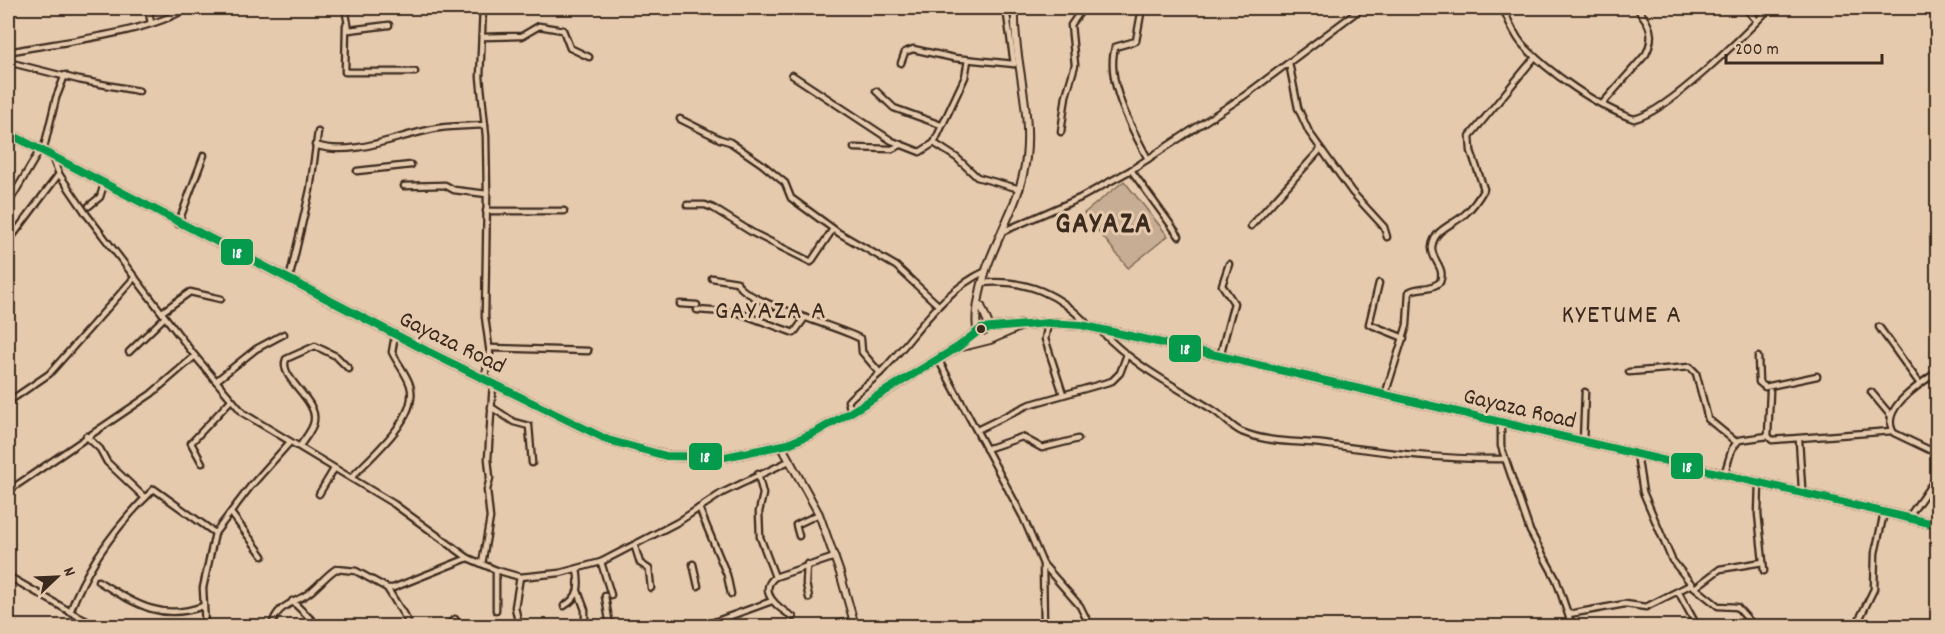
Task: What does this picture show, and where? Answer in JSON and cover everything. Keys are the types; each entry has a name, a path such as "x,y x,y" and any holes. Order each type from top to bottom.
{"main road":[{"name":"Gayaza Road","path":"8,133 178,224 608,440 637,450 666,456 698,458 742,455 785,448 851,412 958,347 977,332 989,327 1048,323 1100,329 1220,356 1938,525"},
{"name":"Gayaza Road","path":"958,347 988,339 1023,325"}],"street":[{"path":"148,8 151,23"},
{"path":"8,52 151,23 187,8"},
{"path":"345,8 345,72 415,72"},
{"path":"482,564 490,518 487,490 490,478 491,407 490,348 485,317 487,194 485,125 480,77 483,8"},
{"path":"980,299 982,313 989,327 988,339 977,332 980,299 982,283 1020,189 1026,158 1027,126 1006,8"},
{"path":"1015,8 1017,65"},
{"path":"1061,132 1066,96 1075,65 1071,25 1083,8"},
{"path":"1142,8 1136,41 1115,46 1114,71 1127,119 1148,159"},
{"path":"1004,231 1080,198 1131,170 1209,121 1362,8"},
{"path":"1503,8 1511,28 1535,57 1569,84 1630,118 1641,117 1708,69 1770,8"},
{"path":"1603,103 1646,54 1651,45 1650,24 1637,8"},
{"path":"1745,8 1757,21"},
{"path":"346,25 349,30 389,25"},
{"path":"483,37 522,36 539,26 563,30 570,48 589,57"},
{"path":"901,63 905,52 913,48 968,60 1017,65"},
{"path":"1385,394 1404,338 1410,306 1409,292 1413,289 1427,289 1440,282 1442,272 1432,251 1434,243 1444,227 1469,210 1484,189 1484,181 1471,151 1470,136 1535,57"},
{"path":"792,75 901,146 920,152 934,143 965,77 968,60"},
{"path":"8,62 140,91"},
{"path":"1289,63 1298,108 1320,150 1352,192 1379,220 1387,237"},
{"path":"8,204 41,151 65,75"},
{"path":"876,91 900,111 941,125"},
{"path":"680,119 720,140 730,142 762,164 785,183 791,198 833,229 896,266 938,305"},
{"path":"315,145 331,150 403,138 439,128 485,125"},
{"path":"289,280 296,257 302,214 310,190 318,132"},
{"path":"934,143 957,158 977,177 1020,189"},
{"path":"854,148 892,149 901,146"},
{"path":"1251,226 1320,150"},
{"path":"178,224 204,155"},
{"path":"52,157 59,174 195,356 231,400 249,417 394,504 468,558 496,570 520,577 577,569 601,562 635,546 758,474 789,461"},
{"path":"357,171 411,165"},
{"path":"1131,170 1179,236"},
{"path":"8,242 59,174"},
{"path":"89,206 100,197 104,184"},
{"path":"404,186 445,186 454,190 487,194"},
{"path":"687,205 705,205 713,208 753,233 811,262 833,229"},
{"path":"486,211 564,211"},
{"path":"1220,356 1234,303 1222,285 1229,264"},
{"path":"851,412 848,401 880,373 938,305 964,281 986,271"},
{"path":"8,402 49,374 135,276"},
{"path":"711,278 736,282 738,288 750,296 804,320 826,324 861,339 862,351 880,373"},
{"path":"982,283 1016,283 1043,290 1066,303 1089,327"},
{"path":"1379,283 1369,324 1404,338"},
{"path":"129,351 164,314 190,292 221,299"},
{"path":"680,304 739,313 794,333 804,320"},
{"path":"1048,323 1044,339 1063,394"},
{"path":"1879,327 1920,384"},
{"path":"1100,329 1126,357 1214,410 1238,430 1273,441 1319,444 1435,459 1505,459"},
{"path":"216,381 256,349 284,334"},
{"path":"351,478 408,413 412,393 407,378 392,352 395,334"},
{"path":"300,446 313,426 314,415 309,401 285,368 288,361 315,346 336,356 349,369"},
{"path":"490,348 588,351"},
{"path":"8,491 151,394 195,356"},
{"path":"977,430 1028,405 1112,381 1120,374 1126,357"},
{"path":"1758,357 1759,382 1765,387 1817,376"},
{"path":"938,359 1023,517 1043,564 1080,606 1090,627"},
{"path":"1629,372 1690,367 1696,373 1708,419 1736,442"},
{"path":"1892,431 1891,416 1898,404 1920,384 1938,372"},
{"path":"1770,391 1768,436 1772,440 1799,440 1892,431 1938,454"},
{"path":"1583,441 1584,392"},
{"path":"1871,392 1891,416"},
{"path":"202,463 191,443 231,400"},
{"path":"491,407 514,422 529,426 532,463"},
{"path":"1501,423 1501,446 1527,515 1530,531 1556,579 1572,627"},
{"path":"86,436 101,450 107,462 145,498"},
{"path":"1736,442 1768,436"},
{"path":"986,449 1022,437 1042,448 1078,439"},
{"path":"1799,440 1802,488"},
{"path":"205,627 202,588 215,533 250,487 290,442"},
{"path":"1724,475 1736,442"},
{"path":"785,448 789,461 819,514 835,557 854,623 830,627"},
{"path":"1637,454 1639,480 1658,532 1672,560 1694,586 1722,608 1740,608 1754,627"},
{"path":"319,494 334,469"},
{"path":"758,474 763,494 759,512 760,537 775,577"},
{"path":"1908,518 1938,475"},
{"path":"1758,483 1758,514 1764,571"},
{"path":"70,612 76,594 114,532 145,498 157,489 215,533"},
{"path":"699,508 727,575 731,594"},
{"path":"231,513 263,556"},
{"path":"1856,627 1874,589 1875,553 1884,513"},
{"path":"799,536 796,525 819,514"},
{"path":"635,546 640,563 649,569 651,588"},
{"path":"793,617 772,601 768,584 775,577 807,564 835,557"},
{"path":"272,627 275,614 307,594 336,569 356,571 387,588 393,588 468,558"},
{"path":"601,562 608,595 610,627"},
{"path":"1569,614 1625,604 1646,607 1678,591 1694,586 1720,569 1763,562"},
{"path":"693,564 698,586"},
{"path":"807,564 806,584 809,597"},
{"path":"1043,564 1044,627"},
{"path":"577,569 578,591 585,610 585,620"},
{"path":"496,570 496,610"},
{"path":"8,576 95,627"},
{"path":"519,627 515,607 520,577"},
{"path":"98,581 139,605 161,613 203,606"},
{"path":"387,588 407,620"},
{"path":"564,606 575,598 578,591"},
{"path":"1678,591 1697,627"},
{"path":"703,626 772,601"},
{"path":"292,602 318,627"},
{"path":"447,627 455,619 458,627"},
{"path":"8,621 15,627"}],"shaded area":[{"path":"1124,181 1168,236 1128,268 1084,213"}],"transit line":[{"name":"18","path":"8,133 427,351 608,440 666,456 725,457 788,444 816,432 851,412 958,347 981,329 1048,323 1081,325 1220,356 1938,525"}],"district":[{"name":"GAYAZA","path":"1104,222"},
{"name":"GAYAZA A","path":"771,309"},
{"name":"KYETUME A","path":"1622,313"}]}
